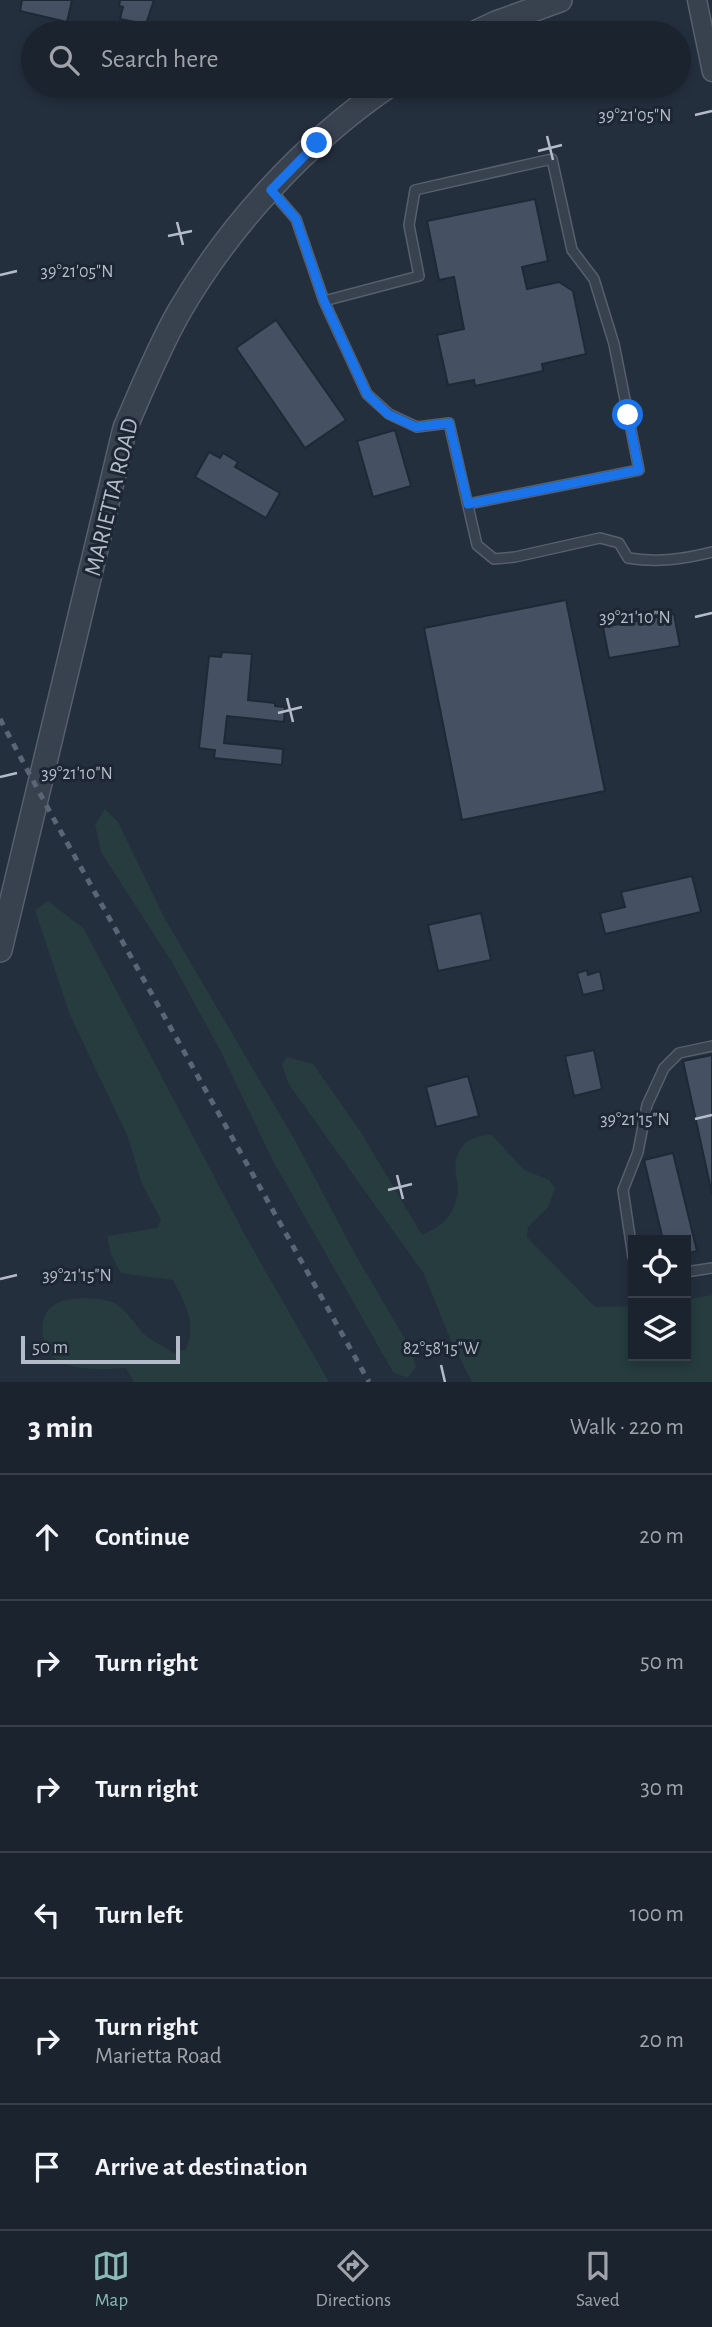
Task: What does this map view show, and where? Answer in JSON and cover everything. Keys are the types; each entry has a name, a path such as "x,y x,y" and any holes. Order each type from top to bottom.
{"street":[{"path":"502,21 560,0"},
{"path":"698,0 712,72"},
{"name":"MARIETTA ROAD","path":"0,950 125,428 179,312 220,248 271,190 355,109 371,98"}],"lane":[{"path":"324,301 419,276 409,225 415,190 552,159 572,250 594,279 614,344 639,470 468,504"},
{"path":"271,190 296,219 324,301 367,394 388,414 416,427 449,423 477,545 494,559 515,557 600,538 619,543 628,558 650,561 676,560 712,552"},
{"path":"630,1235 622,1190 638,1152 647,1105 664,1068 679,1053 712,1046"},
{"path":"691,1271 712,1268"}],"green space":[{"path":"105,809 118,822 165,919 297,1144 355,1254 411,1349 416,1367 407,1378 393,1372 272,1159 220,1050 173,964 101,852 95,824"},
{"path":"48,901 84,929 246,1237 329,1382 134,1382 126,1368 94,1369 62,1363 55,1359 45,1345 42,1327 48,1311 60,1302 82,1298 117,1304 145,1335 173,1353 186,1349 190,1330 188,1313 173,1280 121,1273 111,1255 107,1236 157,1228 161,1220 142,1184 128,1137 70,1015 35,910"},
{"path":"287,1057 313,1064 360,1131 422,1235 443,1222 454,1208 458,1194 456,1161 462,1147 471,1139 492,1135 524,1170 549,1180 555,1188 548,1207 528,1227 527,1237 595,1307 628,1306 628,1361 691,1361 691,1299 712,1295 712,1382 472,1382 452,1343 424,1274 288,1083 282,1064"}],"building":[{"path":"22,0 72,0 67,21 20,11"},
{"path":"120,0 154,0 147,21 120,19 123,7 119,6"},
{"path":"535,199 548,261 522,267 527,289 559,282 573,291 586,354 542,364 543,371 475,386 474,380 448,385 437,335 464,329 454,277 439,280 427,221"},
{"path":"276,320 346,420 305,448 236,348"},
{"path":"395,430 411,486 373,497 357,441"},
{"path":"209,452 220,458 223,453 238,462 235,467 280,493 266,518 195,477"},
{"path":"566,600 605,791 462,820 424,628"},
{"path":"674,614 680,646 609,658 603,627"},
{"path":"222,652 252,654 248,700 285,707 284,722 227,716 224,743 283,749 282,765 214,758 215,750 199,748 209,656 221,657"},
{"path":"692,876 701,912 605,934 600,913 625,907 621,892"},
{"path":"481,913 491,960 438,971 428,925"},
{"path":"587,970 588,975 600,971 604,990 583,995 577,973"},
{"path":"594,1050 602,1089 574,1096 565,1056"},
{"path":"712,1055 712,1194 683,1061"},
{"path":"468,1076 479,1116 436,1127 426,1087"},
{"path":"673,1153 697,1251 691,1253 691,1235 662,1235 644,1160"}],"railway":[{"path":"0,719 369,1382"}],"route":[{"path":"317,143 271,190 296,219 324,301 367,394 388,414 416,427 449,423 468,504 639,470 628,415"}]}
